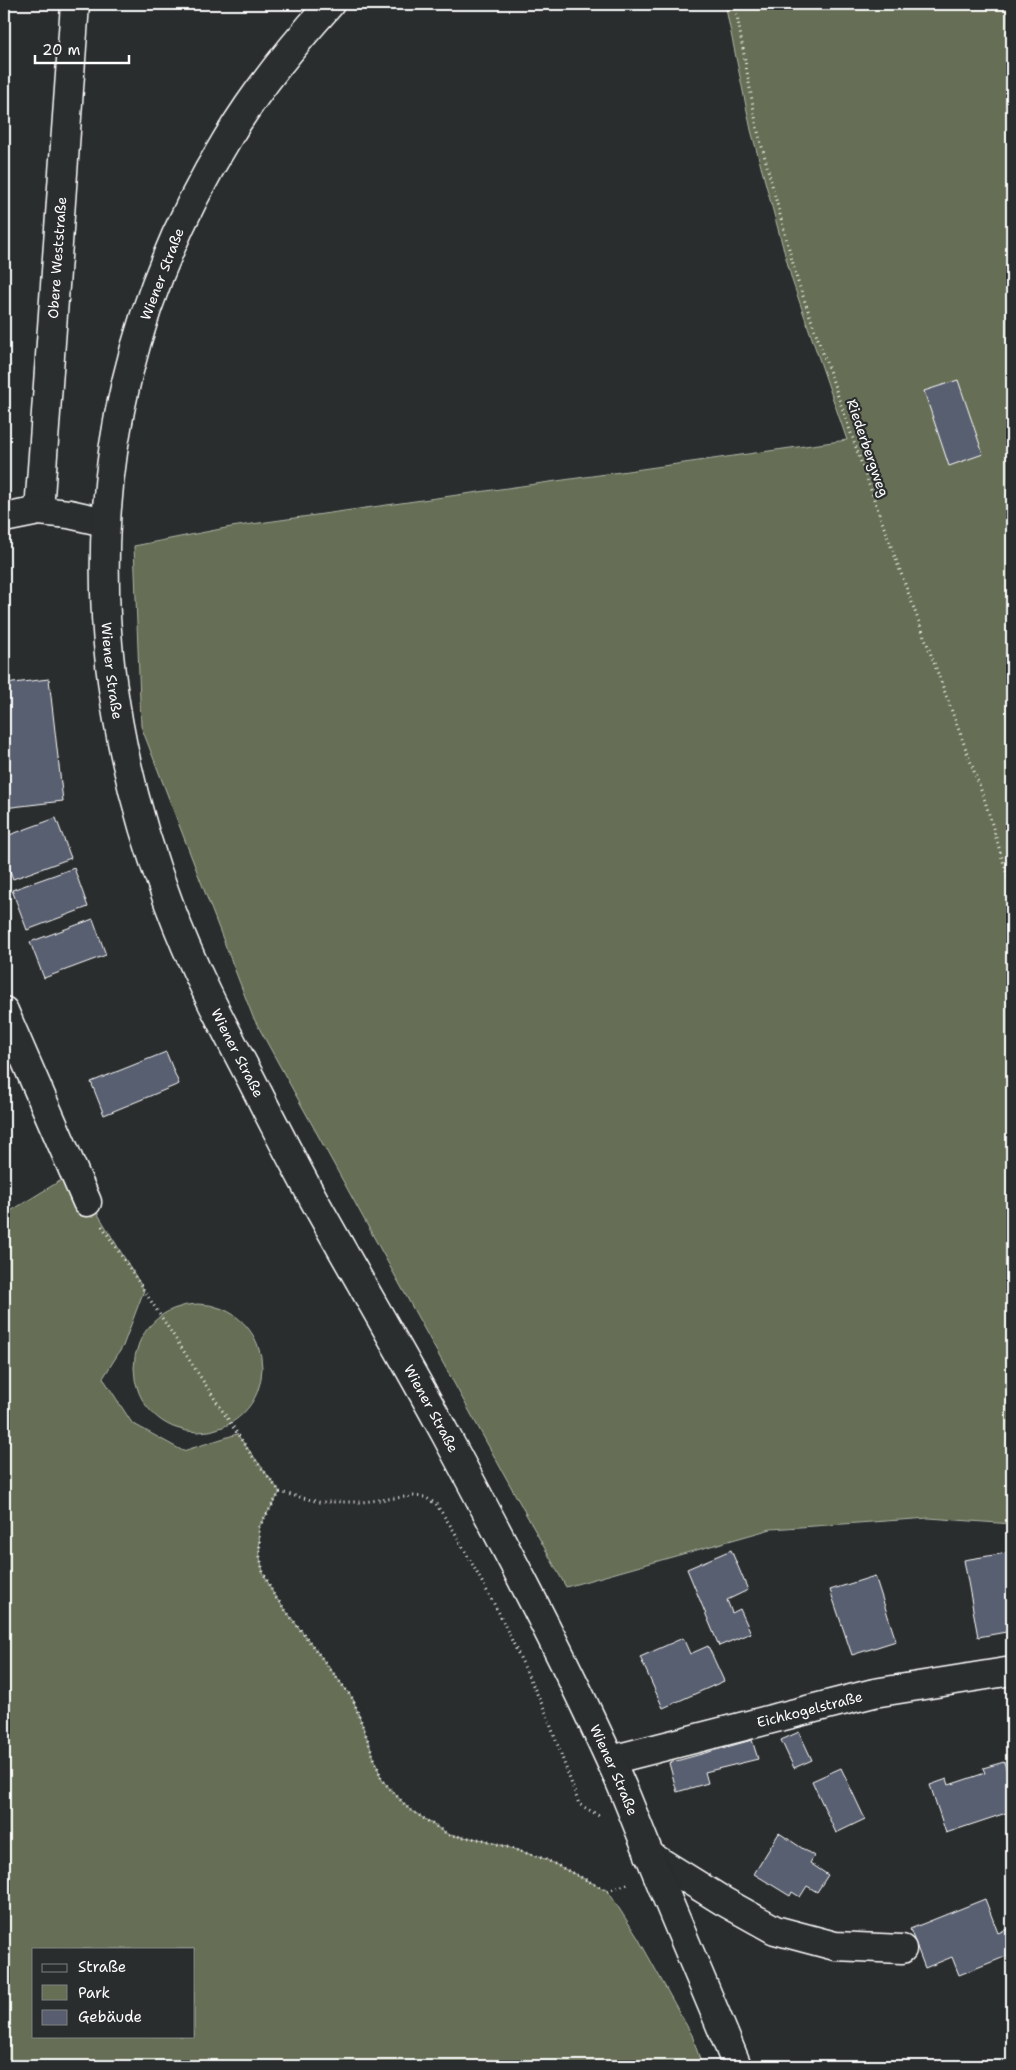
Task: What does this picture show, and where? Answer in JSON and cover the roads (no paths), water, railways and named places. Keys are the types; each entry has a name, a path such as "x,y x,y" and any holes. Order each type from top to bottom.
{"main road":[{"name":"Obere Weststraße","path":"39,511 75,4"},
{"name":"Wiener Straße","path":"330,4 290,49 235,125 200,185 178,232 147,310 124,391 108,473 104,522 106,617 110,667 117,714 140,818 170,907 221,1022 311,1195 445,1433 535,1606 610,1760 737,2066"},
{"path":"4,518 39,511 68,514 104,522"},
{"path":"4,1011 87,1202"},
{"name":"Eichkogelstraße","path":"610,1760 874,1693 1012,1671"},
{"path":"650,1855 723,1901 775,1930 835,1946 902,1949"}]}
